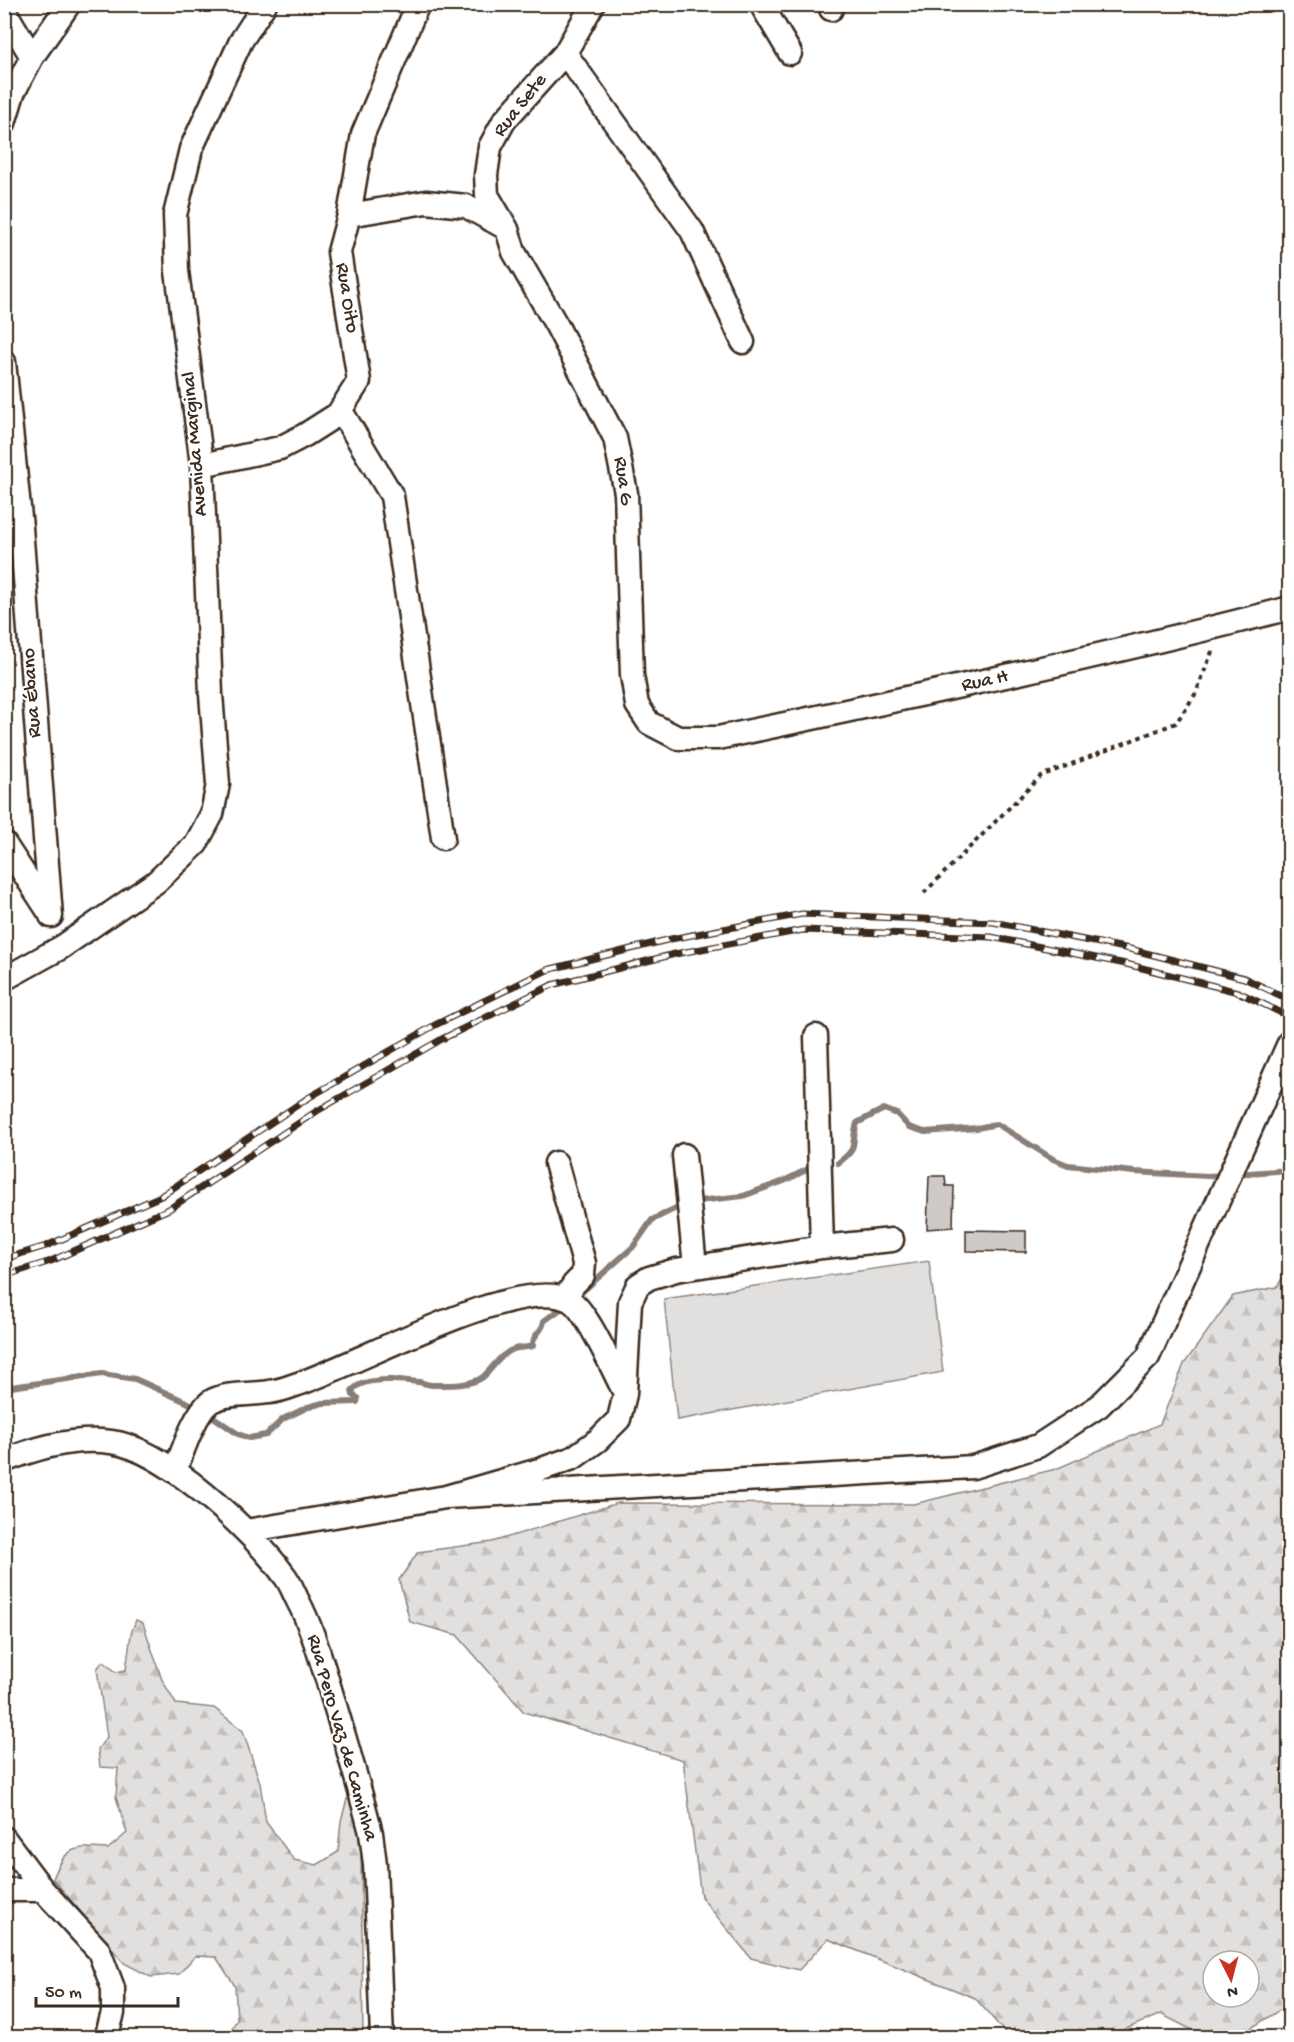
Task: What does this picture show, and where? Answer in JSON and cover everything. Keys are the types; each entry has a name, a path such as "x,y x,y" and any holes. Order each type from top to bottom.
{"street":[{"path":"4,123 13,93 32,57 69,4"},
{"name":"Avenida Marginal","path":"4,980 62,947 156,882 196,844 212,814 218,784 211,694 201,465 177,271 175,215 191,149 241,41 265,4"},
{"name":"Rua Oito","path":"201,465 280,448 305,435 340,411 359,381 339,252 349,215 363,134 418,4"},
{"name":"Rua Sete","path":"507,229 487,195 486,175 490,147 504,121 565,53 593,4"},
{"path":"761,4 790,53"},
{"path":"4,10 32,57"},
{"path":"565,53 692,231 742,342"},
{"path":"349,215 426,202 466,206 507,229"},
{"name":"Rua G","path":"507,229 514,252 557,326 615,438 626,493 632,675 637,705 649,723 678,738"},
{"name":"Rua Ébano","path":"4,362 21,527 51,915"},
{"path":"340,411 392,496 444,838"},
{"name":"Rua H","path":"678,738 718,738 850,711 1075,661 1290,608"},
{"path":"4,843 51,915 62,947"},
{"path":"816,1036 822,1247"},
{"path":"446,1497 973,1467 1038,1446 1099,1406 1148,1357 1290,1041"},
{"path":"684,1155 695,1267"},
{"path":"556,1163 584,1263 583,1275 565,1299"},
{"path":"246,1532 446,1497 573,1458 598,1440 619,1419 625,1394 630,1302 638,1285 649,1278 676,1270 822,1247 892,1240"},
{"path":"175,1470 195,1422 210,1403 228,1397 271,1392 295,1386 415,1334 493,1304 522,1297 553,1294 571,1301 583,1313 625,1394"},
{"name":"Rua Pero Vaz de Caminha","path":"4,1461 29,1451 74,1441 112,1442 146,1453 175,1470 246,1532 285,1576 314,1637 371,1833 375,1864 382,2037"},
{"path":"4,1838 43,1890 99,1951 113,1988 114,2013 106,2037"},
{"path":"4,1890 43,1890"}],"path":[{"path":"924,893 1041,776 1176,723 1196,693 1222,626"}],"green space":[{"path":"929,1261 943,1372 677,1420 664,1299"},
{"path":"1289,1266 1289,2007 1286,2006 1237,2037 1206,2037 1161,2014 1107,2037 1009,2037 975,1998 828,1939 799,1970 751,1958 701,1897 683,1760 524,1712 457,1635 410,1622 399,1580 418,1552 492,1542 618,1503 914,1504 1056,1469 1160,1424 1184,1364 1233,1296 1277,1287"},
{"path":"136,1620 143,1623 162,1680 176,1704 214,1708 243,1731 260,1783 266,1822 294,1860 317,1865 338,1852 341,1821 347,1799 356,1806 361,1846 363,2037 227,2037 237,2019 235,1986 216,1957 195,1956 179,1974 151,1977 124,1963 53,1879 62,1860 73,1850 108,1849 127,1833 116,1797 118,1768 100,1767 98,1749 107,1737 97,1669 103,1661 116,1672 126,1670 131,1634"}],"building":[{"path":"929,1176 945,1176 946,1186 954,1186 953,1227 927,1229"},
{"path":"966,1230 1026,1231 1026,1252 966,1251"}],"waterway":[{"path":"838,1163 852,1149 857,1123 884,1109 897,1114 909,1127 925,1132 997,1124 1053,1159 1068,1165 1134,1172 1223,1175"},
{"path":"698,1201 743,1196 806,1170"},
{"path":"1236,1174 1290,1170"},
{"path":"583,1291 633,1247 652,1220 676,1208"},
{"path":"4,1388 102,1374 135,1379 202,1409 238,1434 249,1438 266,1435 283,1419 308,1407 323,1403 357,1402 358,1398 353,1395 352,1391 364,1383 393,1380 452,1385 478,1380 509,1351 533,1346 534,1339 544,1321 566,1305"}],"railway":[{"path":"4,1259 46,1246 161,1196 308,1098 435,1025 547,970 671,939 802,914 993,922 1130,949 1244,978 1290,1000"},
{"path":"4,1276 51,1261 169,1209 317,1111 442,1039 552,985 675,954 803,930 991,937 1126,964 1238,992 1290,1017"}]}
